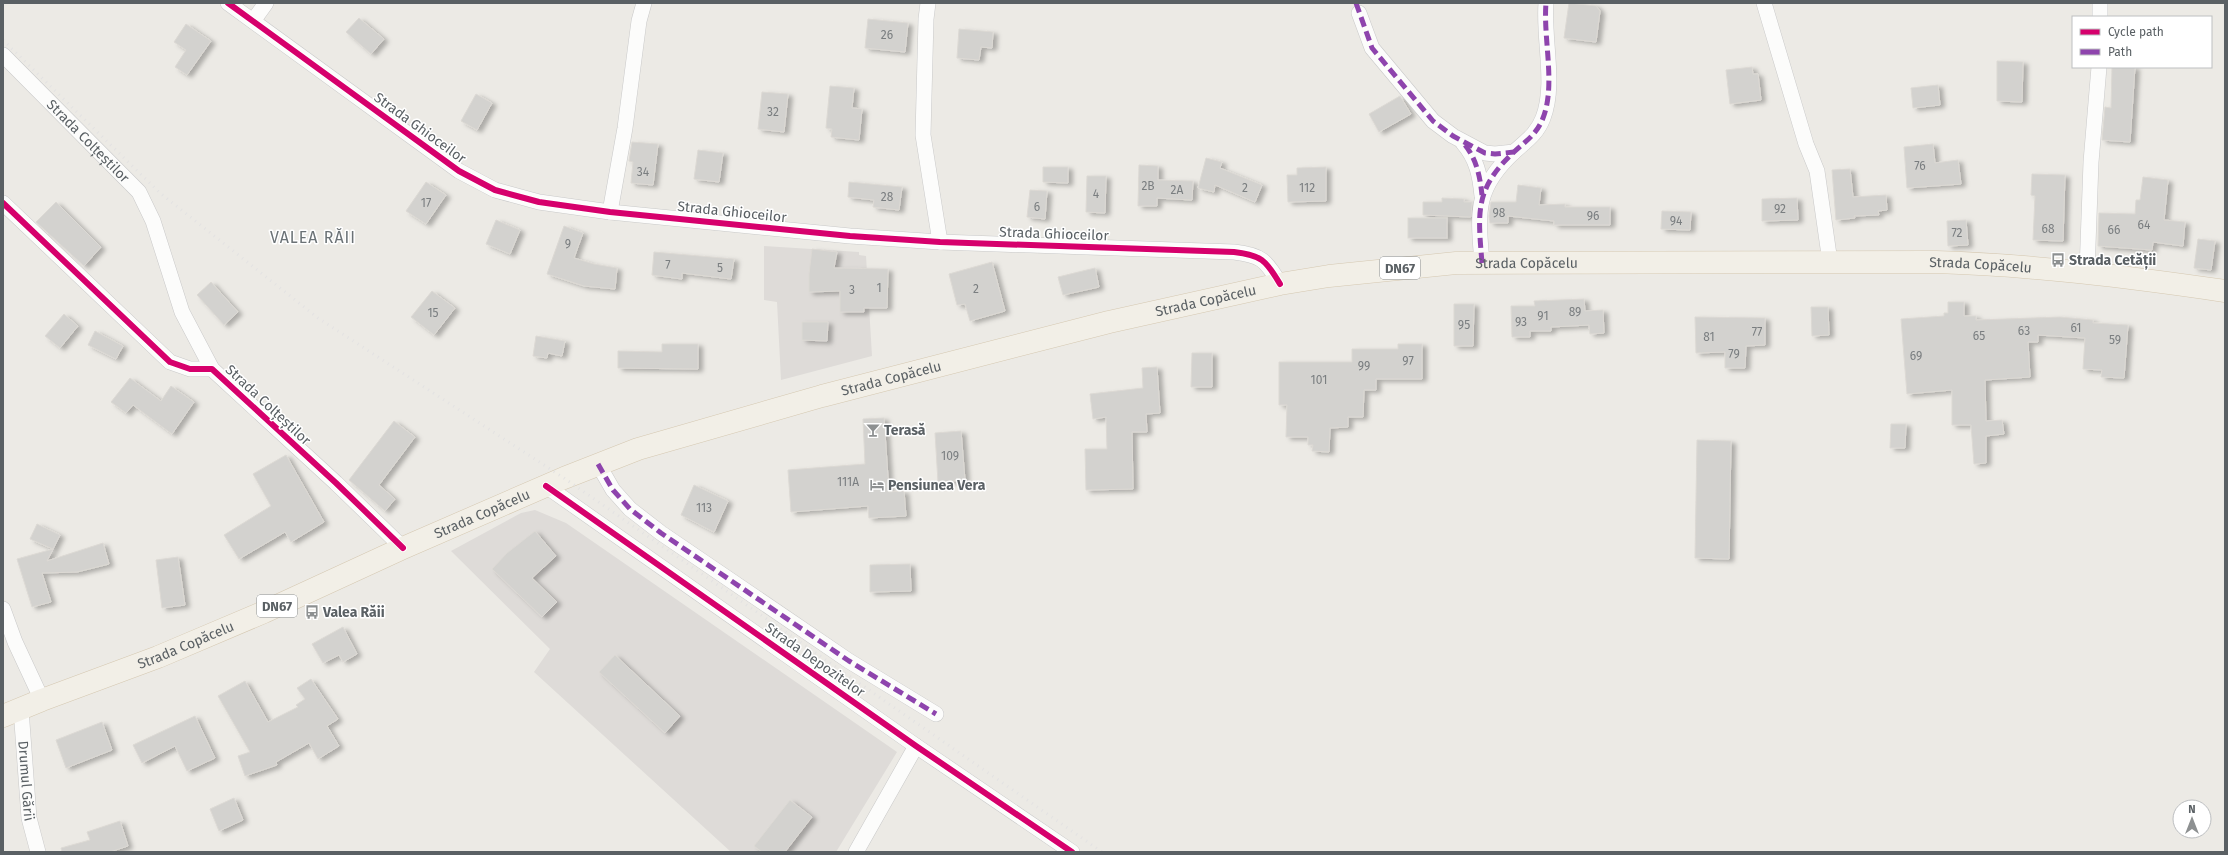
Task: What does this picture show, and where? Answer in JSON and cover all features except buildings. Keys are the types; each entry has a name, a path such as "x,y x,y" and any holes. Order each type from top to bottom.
{"main road":[{"name":"Strada Copăcelu","path":"12,712 158,657 264,612 403,548 598,464 689,433 822,396 1109,322 1280,284 1385,269 1482,263 1986,263 2088,272 2225,291"}],"street":[{"name":"Strada Ghioceilor","path":"228,3 459,171 495,190 539,202 610,212 850,236 940,242 1234,252 1253,254 1264,261 1280,284"},
{"path":"253,20 266,3"},
{"path":"610,212 627,113 639,22 644,3"},
{"path":"928,3 926,19 923,136 940,242"},
{"path":"1482,263 1479,218 1482,197 1487,183 1500,165 1538,130 1544,116 1547,99 1545,41 1546,3"},
{"path":"1764,3 1806,144 1817,171 1830,262"},
{"path":"2100,3 2100,16"},
{"path":"1359,13 1365,34 1378,56 1433,121 1463,142 1485,153 1514,152"},
{"name":"Strada Colțeștilor","path":"3,55 139,192 153,221 182,312 212,370 336,482 403,548"},
{"path":"2088,272 2091,162 2098,68"},
{"path":"1463,142 1475,161 1480,176 1482,197"},
{"name":"Strada Colțeștilor","path":"3,203 170,362 190,369 212,370"},
{"path":"598,464 613,490 630,509 661,533 849,661 936,714"},
{"name":"Strada Depozitelor","path":"546,486 916,746 1072,852"},
{"path":"3,610 15,642 42,700"},
{"name":"Drumul Gării","path":"12,712 29,818 38,852"},
{"path":"856,852 916,746"}],"shaded area":[{"path":"764,246 859,252 859,255 866,256 872,356 781,380 777,302 764,300"},
{"path":"535,510 566,523 897,752 836,852 731,852 534,672 550,649 451,551 521,513"}],"railway":[{"path":"3,40 160,193 318,318 564,478 1102,852"}],"marked path":[{"path":"1356,3 1372,48 1433,121 1453,136 1485,153 1495,154 1514,152"},
{"path":"1482,263 1480,216 1485,190 1501,165 1538,129 1547,105 1549,77 1546,3"},
{"path":"1465,145 1477,169 1482,195"},
{"path":"598,464 613,490 630,509 661,533 849,661 936,714"}],"cycle path":[{"path":"228,3 459,171 495,190 539,202 610,212 850,236 940,242 1234,252 1251,255 1262,260 1271,269 1280,284"},
{"path":"3,203 170,362 190,369 212,369 336,483 403,548"},
{"path":"546,486 916,746 1072,852"}],"place":[{"name":"Strada Cetății","path":"2058,260"},
{"name":"Terasă","path":"873,430"},
{"name":"Pensiunea Vera","path":"877,485"},
{"name":"Valea Răii","path":"312,612"}],"district":[{"name":"VALEA RĂII","path":"313,237"}]}
